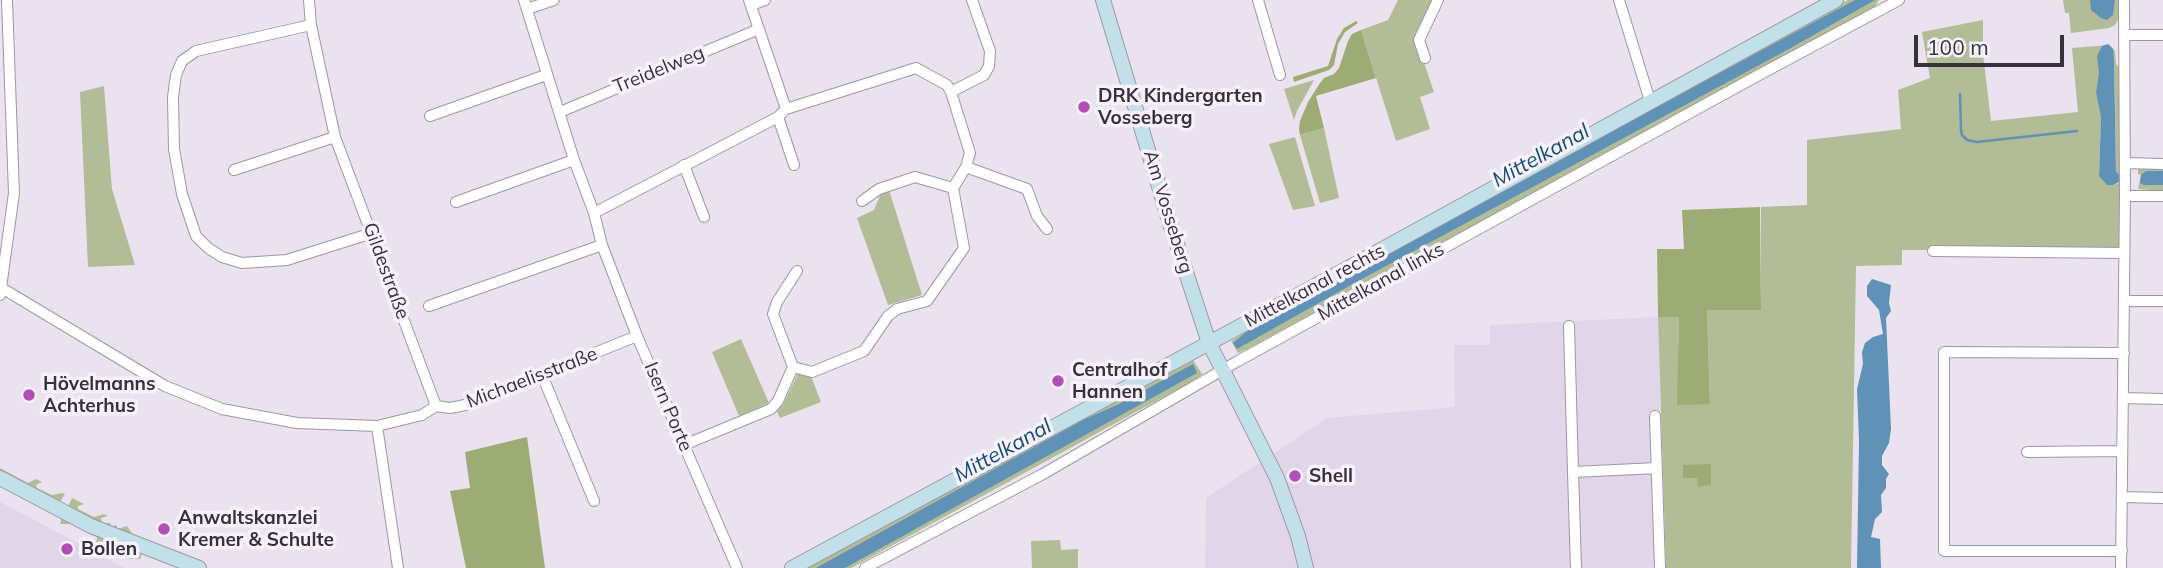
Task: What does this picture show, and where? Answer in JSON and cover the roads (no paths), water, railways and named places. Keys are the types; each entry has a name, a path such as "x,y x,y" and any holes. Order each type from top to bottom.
{"main road":[{"name":"Am Vosseberg","path":"1104,0 1169,220 1216,357 1277,478 1298,536 1306,568"},
{"name":"Mittelkanal rechts","path":"792,568 1216,357 1650,101 1836,0"},
{"path":"0,478 91,526 199,568"}],"street":[{"path":"1,290 14,193 7,0"},
{"name":"Gildestraße","path":"309,0 311,25 335,137 436,406"},
{"path":"525,4 554,0"},
{"path":"765,0 750,2 794,165"},
{"path":"951,92 984,75 989,66 990,51 972,0"},
{"path":"1258,0 1280,75"},
{"path":"1425,58 1419,40 1440,0"},
{"path":"1619,0 1650,101"},
{"name":"Mittelkanal links","path":"865,568 1043,474 1216,357 1757,76 1885,3 1899,0"},
{"path":"2121,568 2124,0"},
{"name":"Isern Porte","path":"525,4 574,160 594,213 602,245 637,336 737,568"},
{"path":"311,25 196,51 182,61 176,75 173,97 174,149 183,194 196,236 222,257 242,262 287,260 372,233"},
{"name":"Treidelweg","path":"560,112 759,29"},
{"path":"2123,35 2163,35"},
{"path":"594,213 782,113 916,68 947,85 970,153 966,167 953,188 964,248 927,301 897,309 888,316 864,351 812,372 793,367"},
{"path":"430,116 546,75"},
{"path":"234,170 335,137"},
{"path":"456,202 574,160"},
{"path":"2124,163 2163,164"},
{"path":"684,165 704,217"},
{"path":"966,167 1027,189 1037,216 1047,229"},
{"path":"862,201 878,189 915,177 953,188"},
{"path":"2125,196 2163,196"},
{"path":"429,306 602,245"},
{"path":"1933,251 2124,253"},
{"path":"684,445 771,409 778,401 793,367 773,314 777,302 797,271"},
{"name":"Michaelisstraße","path":"1,290 164,386 222,409 297,423 377,426 422,415 436,406 450,408 465,405 637,336"},
{"path":"2124,301 2163,301"},
{"path":"1569,326 1576,568"},
{"path":"2122,551 1944,551 1944,352 2123,353"},
{"path":"542,375 594,501"},
{"path":"2123,398 2163,399"},
{"path":"1655,416 1660,568"},
{"path":"377,426 397,566"},
{"path":"2027,452 2122,451"},
{"path":"1573,472 1657,468"},
{"path":"2122,497 2163,498"}],"water":[{"path":"1855,0 1875,0 1237,349 1233,343 1299,300"},
{"path":"2090,0 2115,0 2113,15 2107,20 2101,18 2091,10"},
{"path":"2108,44 2113,49 2116,172 2119,174 2119,182 2113,185 2107,185 2099,176 2101,117 2096,93 2099,73 2097,56 2102,46"},
{"path":"2146,171 2163,171 2163,185 2140,183 2141,175"},
{"path":"1872,279 1891,285 1891,311 1886,318 1891,429 1889,443 1882,456 1882,465 1889,474 1886,488 1881,495 1882,512 1875,519 1871,537 1880,539 1881,568 1857,568 1857,389 1865,343 1883,334 1879,310 1867,296 1867,286"},
{"path":"1193,364 1197,373 845,568 816,568 1083,420"}],"waterway":[{"path":"1960,94 1961,130 1967,140 1977,142 2077,131"}],"place":[{"name":"DRK Kindergarten Vosseberg","path":"1084,107"},
{"name":"Centralhof Hannen","path":"1058,381"},
{"name":"Hövelmanns Achterhus","path":"29,395"},
{"name":"Shell","path":"1295,476"},
{"name":"Anwaltskanzlei Kremer & Schulte","path":"164,529"},
{"name":"Bollen","path":"67,549"}],"water label":[{"name":"Mittelkanal","path":"1541,156"},
{"name":"Mittelkanal","path":"1003,451"}]}
